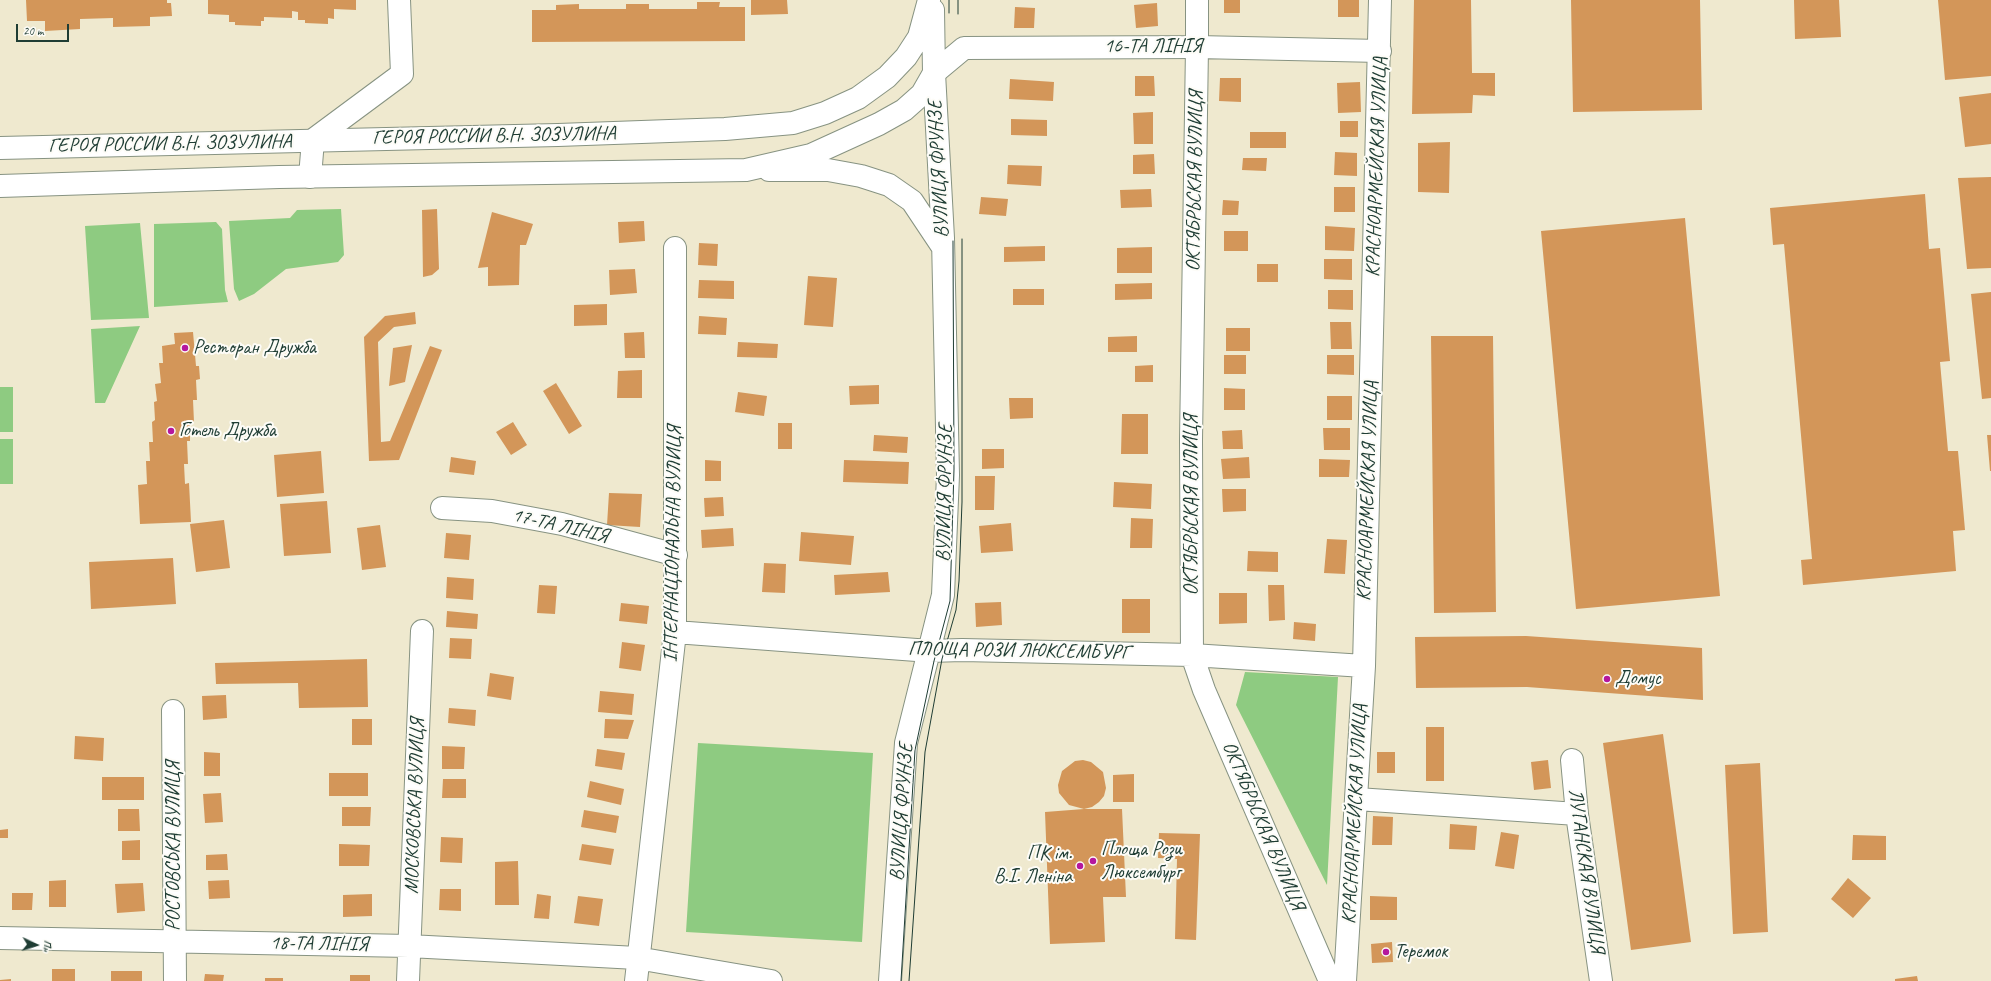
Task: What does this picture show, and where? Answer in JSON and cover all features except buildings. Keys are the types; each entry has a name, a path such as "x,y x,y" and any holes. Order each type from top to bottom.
{"street":[{"path":"310,177 313,140 402,74 399,0"},
{"name":"ГЕРОЯ РОССИИ В.Н. ЗОЗУЛИНА","path":"0,148 590,134 726,129 793,123 825,113 858,98 887,77 906,57 919,37 929,0"},
{"name":"ВУЛИЦЯ ФРУНЗЕ","path":"890,981 906,743 943,595 948,475 943,247 934,73 933,0"},
{"name":"ОКТЯБРЬСКАЯ ВУЛИЦЯ","path":"1197,0 1191,440 1192,655 1204,690 1330,981"},
{"name":"КРАСНОАРМЕЙСКАЯ УЛИЦА","path":"1345,981 1364,666 1380,51 1380,0"},
{"name":"16-ТА ЛІНІЯ","path":"934,73 964,48 1197,47 1380,51"},
{"name":"ГЕРОЯ РОССИИ В.Н. ЗОЗУЛИНА","path":"0,186 310,177 746,170 811,155 879,124 904,110 922,94 934,73"},
{"path":"746,170 828,170 861,176 889,185 912,201 943,247"},
{"name":"ІНТЕРНАЦІОНАЛЬНА ВУЛИЦЯ","path":"636,981 637,958 675,632 675,248"},
{"name":"17-ТА ЛІНІЯ","path":"442,508 492,511 562,524 676,555"},
{"name":"МОСКОВСЬКА ВУЛИЦЯ","path":"408,981 422,631"},
{"name":"ПЛОЩА РОЗИ ЛЮКСЕМБУРГ","path":"675,632 930,651 962,650 1192,655 1364,666"},
{"name":"РОСТОВСЬКА ВУЛИЦЯ","path":"173,711 175,981"},
{"name":"ЛУГАНСКАЯ ВУЛИЦЯ","path":"1572,760 1577,814 1601,981"},
{"path":"1357,799 1577,814"},
{"name":"18-ТА ЛІНІЯ","path":"0,938 409,946 637,958"},
{"path":"637,958 771,981"}],"green space":[{"path":"341,209 344,255 338,262 286,269 254,294 239,301 234,289 229,221 290,218 297,210"},
{"path":"216,222 222,229 225,290 228,302 154,307 154,224"},
{"path":"140,223 149,318 91,320 85,226"},
{"path":"140,326 105,403 95,403 91,329"},
{"path":"0,387 13,387 13,432 0,432"},
{"path":"0,439 13,439 13,484 0,484"},
{"path":"1245,672 1338,677 1327,885 1236,705"},
{"path":"698,743 873,753 862,942 686,932"}],"tram line":[{"path":"949,0 949,13"},
{"path":"958,0 958,14"},
{"path":"909,981 925,752 942,659 956,610 959,581 962,502 962,239"},
{"path":"901,981 915,750 934,661 950,601 954,469 953,241"}],"place":[{"name":"Ресторан Дружба","path":"185,348"},
{"name":"Готель Дружба","path":"171,431"},
{"name":"Домус","path":"1607,679"},
{"name":"Площа Рози Люксембург","path":"1093,861"},
{"name":"ПК ім. В.І. Леніна","path":"1080,866"},
{"name":"Теремок","path":"1386,952"}]}
